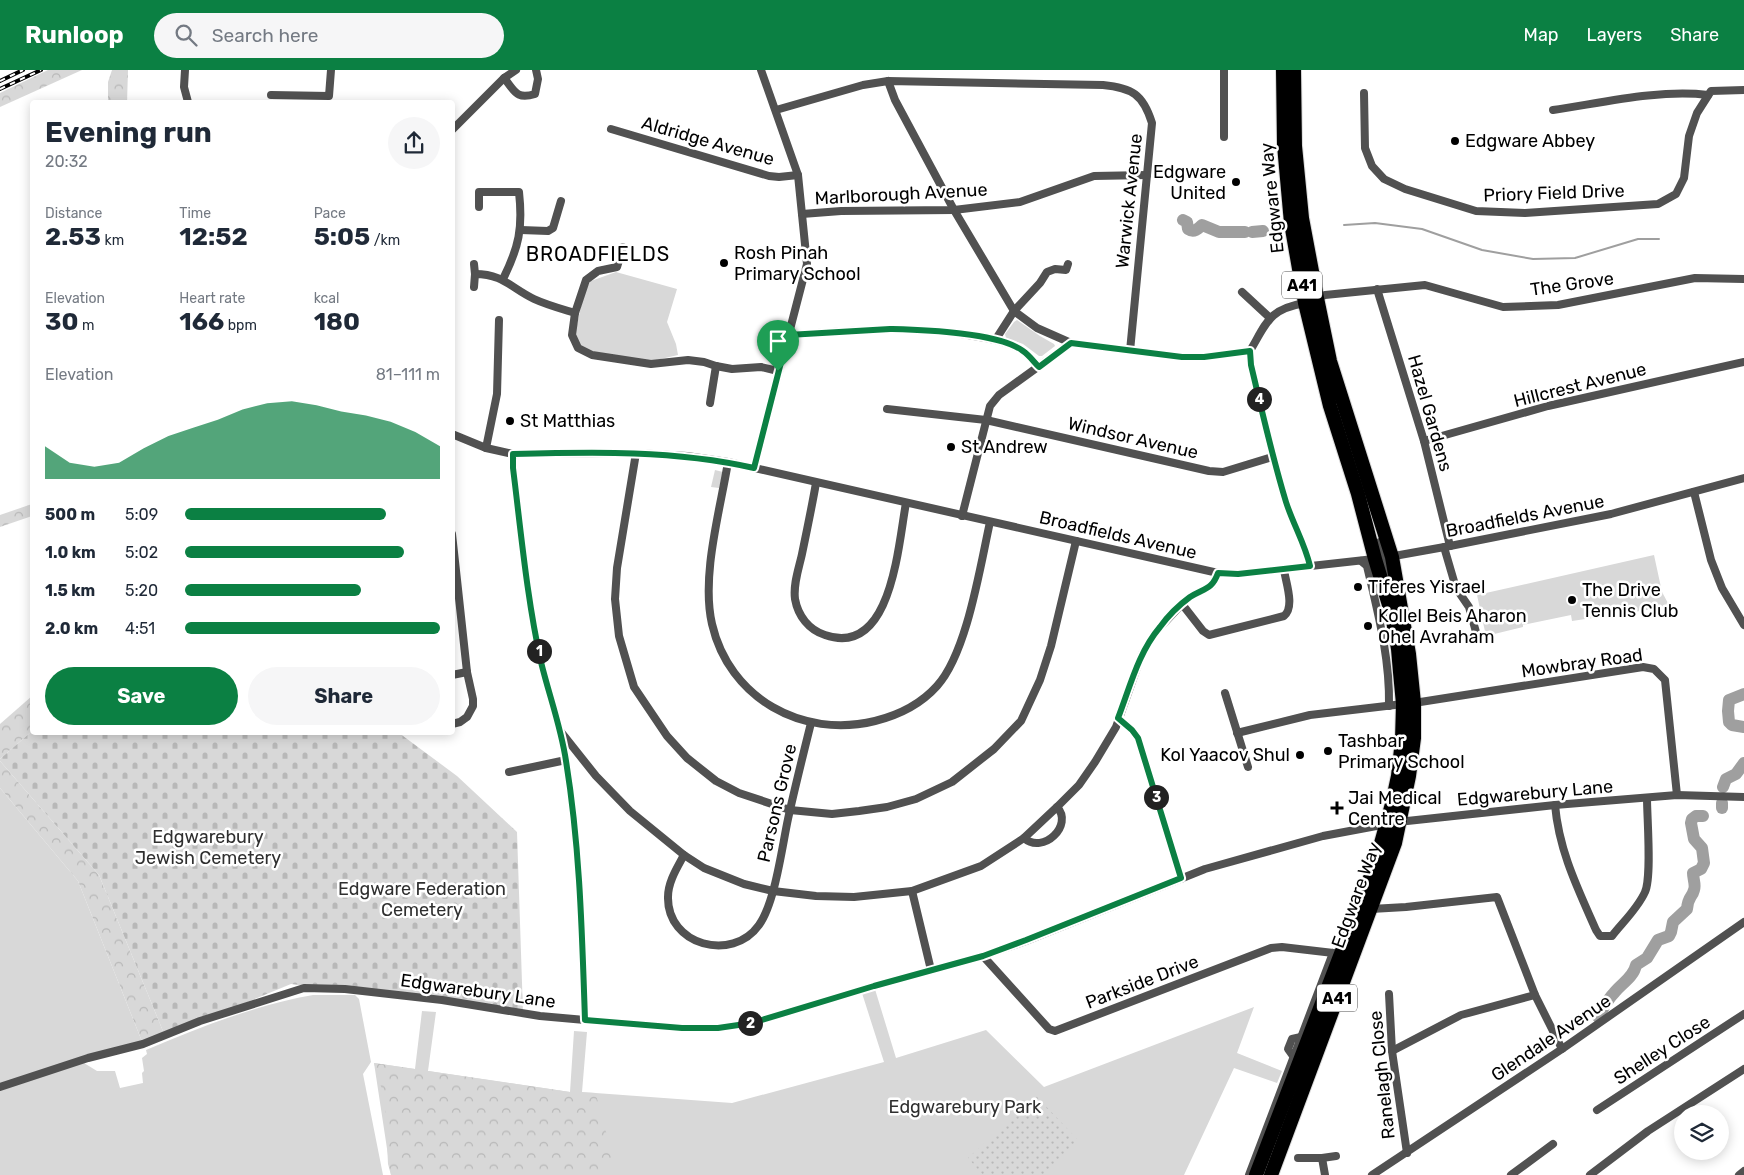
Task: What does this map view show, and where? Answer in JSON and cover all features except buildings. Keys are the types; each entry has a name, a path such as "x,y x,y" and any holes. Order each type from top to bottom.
{"highway":[{"name":"Edgware Way","path":"1256,1175 1338,954 1394,822 1414,738 1402,704 1398,649 1378,559 1379,518 1311,300 1291,223 1284,145 1282,70"},
{"name":"Edgware Way","path":"1294,70 1295,146 1311,300 1330,406 1378,559 1414,686 1402,704"},
{"name":"Edgware Way","path":"1270,1175 1395,843 1394,822"}],"street":[{"path":"185,70 184,87 187,100"},
{"path":"271,95 301,99 329,96 331,70"},
{"path":"455,127 504,78 516,70"},
{"path":"504,78 517,95 526,97 535,94 538,79 536,70"},
{"path":"754,468 807,264 798,175 761,70"},
{"path":"1224,70 1224,137"},
{"path":"888,81 895,100 954,210 1014,310 1037,328 1071,343 1130,351 1189,357 1250,351"},
{"name":"Warwick Avenue","path":"776,110 863,85 888,81 1103,85 1120,87 1135,93 1147,107 1152,123 1130,351"},
{"path":"1553,110 1648,96 1708,95 1710,91 1744,90"},
{"name":"Priory Field Drive","path":"1364,93 1365,148 1372,166 1384,179 1405,189 1476,211 1525,212 1658,204 1676,194 1684,178 1689,136 1697,113 1708,95"},
{"name":"Aldridge Avenue","path":"611,129 769,176 798,175"},
{"name":"Marlborough Avenue","path":"802,214 841,211 954,210 1020,202 1094,176 1147,175"},
{"path":"479,207 479,192 520,192 521,230 513,259 503,279"},
{"path":"521,230 548,231 554,228 561,201"},
{"path":"623,246 617,266 598,271 586,280 575,313 572,336 578,348 592,355 651,364 688,360 732,369 762,367 778,371"},
{"path":"474,264 474,287"},
{"path":"996,340 1014,310 1040,283 1047,272 1055,269 1066,270 1068,264"},
{"path":"475,274 486,274 503,279 537,301 575,313"},
{"name":"The Grove","path":"1269,317 1282,310 1325,295 1377,288 1424,285 1503,307 1558,305 1695,278 1744,279"},
{"name":"Hazel Gardens","path":"1377,288 1424,441 1456,588 1468,607 1476,632"},
{"path":"1242,292 1269,317 1250,351 1251,365 1272,457 1310,566"},
{"path":"486,448 497,394 499,320"},
{"path":"788,335 890,329 930,330 996,340 1022,350 1039,367"},
{"path":"962,516 990,406 999,395 1071,343"},
{"name":"Hillcrest Avenue","path":"1424,441 1548,406 1744,362"},
{"path":"710,403 716,366"},
{"name":"Windsor Avenue","path":"887,409 986,420 1209,471 1223,472 1272,457"},
{"name":"Broadfields Avenue","path":"455,435 486,448 513,454 636,452 687,456 728,462 1218,573 1238,574 1378,559 1447,547 1611,514 1744,478"},
{"path":"636,452 617,568 615,599 619,636 634,687 667,736 687,758 716,781 738,793 790,810 832,814 887,807 909,801 952,782 994,749 1021,721 1040,680 1051,646 1076,540"},
{"path":"513,454 513,468 532,614 541,662 561,732 575,822 581,902 585,1020"},
{"path":"728,462 710,566 708,598 712,625 722,654 737,678 758,698 780,712 811,723 837,726 866,723 889,717 916,705 937,686 954,657 968,620 990,522"},
{"path":"816,483 796,579 795,599 806,624 814,631 827,636 851,637 863,632 883,607 891,581 906,503"},
{"path":"1694,492 1711,560 1722,588 1744,625"},
{"path":"1378,559 1367,566 1383,633 1386,656 1402,704"},
{"path":"455,562 467,672 474,699 473,706 467,717 455,723"},
{"path":"1182,604 1203,632 1209,635 1284,616 1288,612 1289,605 1284,570"},
{"path":"561,732 596,776 630,811 684,856 704,868 744,884 773,891 816,896 854,897 912,891 982,866 1024,838 1057,807 1078,785 1095,762 1116,727 1147,644 1161,625 1182,604 1191,596 1212,585 1218,573"},
{"name":"Mowbray Road","path":"1237,733 1310,716 1402,704 1643,667 1654,669 1665,680 1677,795"},
{"path":"455,674 467,672"},
{"path":"1226,693 1248,767"},
{"path":"1118,718 1132,730 1139,742 1181,878"},
{"name":"Parsons Grove","path":"684,856 672,877 668,898 672,919 682,932 712,946 727,946 741,941 753,932 761,923 773,891 811,723"},
{"path":"509,772 566,760"},
{"name":"Edgwarebury Lane","path":"0,1087 88,1058 143,1044 200,1021 304,988 345,989 442,1000 540,1016 682,1028 718,1028 752,1023 874,986 983,956 1205,869 1323,836 1394,822 1555,805 1677,795 1744,797"},
{"path":"1555,805 1557,828 1571,873 1596,930 1600,936 1606,937 1612,936 1636,907 1646,891 1648,863 1647,798"},
{"path":"1024,838 1031,843 1039,844 1055,836 1062,819 1060,810 1057,807"},
{"path":"912,891 931,970"},
{"path":"1371,909 1498,897 1535,995 1562,1049"},
{"name":"Glendale Avenue","path":"1372,1175 1562,1049 1744,922"},
{"name":"Parkside Drive","path":"983,956 1049,1029 1055,1031 1272,948 1282,947 1338,954"},
{"name":"Edgware Way","path":"1249,1175 1287,1076 1293,1056 1288,1049 1292,1039 1301,1037 1338,954"},
{"name":"Ranelagh Close","path":"1389,994 1392,1051 1406,1153"},
{"path":"1392,1051 1461,1015 1535,995"},
{"name":"Shelley Close","path":"1597,1110 1744,1014"},
{"path":"1590,1175 1648,1130 1744,1069"},
{"path":"1511,1175 1552,1144"},
{"path":"1298,1158 1336,1156"},
{"path":"1322,1158 1325,1175"},
{"path":"1739,1175 1744,1172"}],"green space":[{"path":"48,70 82,70 0,107 0,93"},
{"path":"112,70 128,70 127,100 108,100 108,82"},
{"path":"616,272 677,289 667,322 676,344 678,355 652,361 583,350 576,341 576,329 585,289 591,281"},
{"path":"1017,320 1055,346 1042,356 1039,356 1023,344 1006,338 1005,334"},
{"path":"715,470 723,472 719,488 711,487"},
{"path":"30,505 30,517 0,527 0,515"},
{"name":"The Drive Tennis Club","path":"1654,555 1662,592 1669,605 1667,607 1572,621 1571,615 1523,625 1523,627 1486,636 1477,595"},
{"path":"30,698 30,733 0,759 0,724"},
{"path":"30,733 30,735 402,735 457,776 517,832 523,1013 291,984 165,1036 99,875 0,759"},
{"path":"0,761 99,875 165,1036 143,1044 78,881 0,788"},
{"path":"0,788 78,881 143,1044 0,1087"},
{"name":"Edgwarebury Park","path":"874,986 896,1058 986,1030 1044,1087 1254,1007 1237,1053 1282,1071 1277,1083 1234,1068 1184,1175 391,1175 374,1063 415,1069 422,1011 436,1012 428,1071 570,1092 574,1031 587,1032 582,1092 732,1103 884,1062 861,990"},
{"path":"313,995 355,995 359,999 371,1062 363,1074 383,1175 0,1175 0,1088 84,1063 97,1071 115,1071 120,1088 143,1083 142,1058 147,1054 146,1050 228,1018 292,999"},
{"path":"374,1063 570,1092 596,1093 602,1123 618,1158 605,1175 391,1175 388,1164 385,1100"},
{"path":"1036,1096 1080,1142 1043,1175 983,1175 968,1158"}],"waterway":[{"path":"1183,220 1187,222 1188,229 1192,231 1202,225 1219,232 1245,232"},
{"path":"1344,225 1375,223 1422,229 1482,250 1533,259 1575,258 1638,239 1659,239"},
{"path":"1252,232 1263,231"},
{"path":"1744,694 1729,700 1728,711 1729,722 1732,725 1744,727"},
{"path":"1723,787 1726,779 1736,774 1744,763"},
{"path":"1722,803 1722,808"},
{"path":"1598,1017 1607,1002 1633,973 1636,965 1647,958 1658,940 1669,936 1673,922 1687,909 1688,902 1695,888 1693,873 1701,869 1704,863 1702,848 1694,839 1691,823 1692,819 1696,816 1703,816"}],"railway":[{"path":"0,81 23,70"},
{"path":"0,89 41,70"}],"place":[{"name":"Edgware Abbey","path":"1455,141"},
{"name":"Edgware United","path":"1236,182"},
{"name":"Rosh Pinah Primary School","path":"724,263"},
{"name":"St Matthias","path":"510,421"},
{"name":"St Andrew","path":"951,447"},
{"name":"Tiferes Yisrael","path":"1358,587"},
{"name":"The Drive Tennis Club","path":"1572,600"},
{"name":"Kollel Beis Aharon Ohel Avraham","path":"1368,626"},
{"name":"Tashbar Primary School","path":"1328,751"},
{"name":"Kol Yaacov Shul","path":"1300,755"},
{"name":"Jai Medical Centre","path":"1337,808"}],"district":[{"name":"BROADFIELDS","path":"598,254"}],"route":[{"path":"890,329 930,330 996,340 1022,350 1039,367 1071,343 1182,357 1204,357 1250,351 1251,365 1272,457 1310,566 1238,574 1218,573 1215,582 1209,588 1191,596 1172,613 1154,634 1142,654 1118,718 1138,738 1181,878 983,956 874,986 752,1023 718,1028 682,1028 585,1020 581,902 575,822 561,732 541,662 532,614 513,468 513,454 636,452 687,456 754,468 778,371 788,335 890,329"}],"park label":[{"name":"Edgwarebury Jewish Cemetery","path":"208,848"},
{"name":"Edgware Federation Cemetery","path":"422,900"}]}
